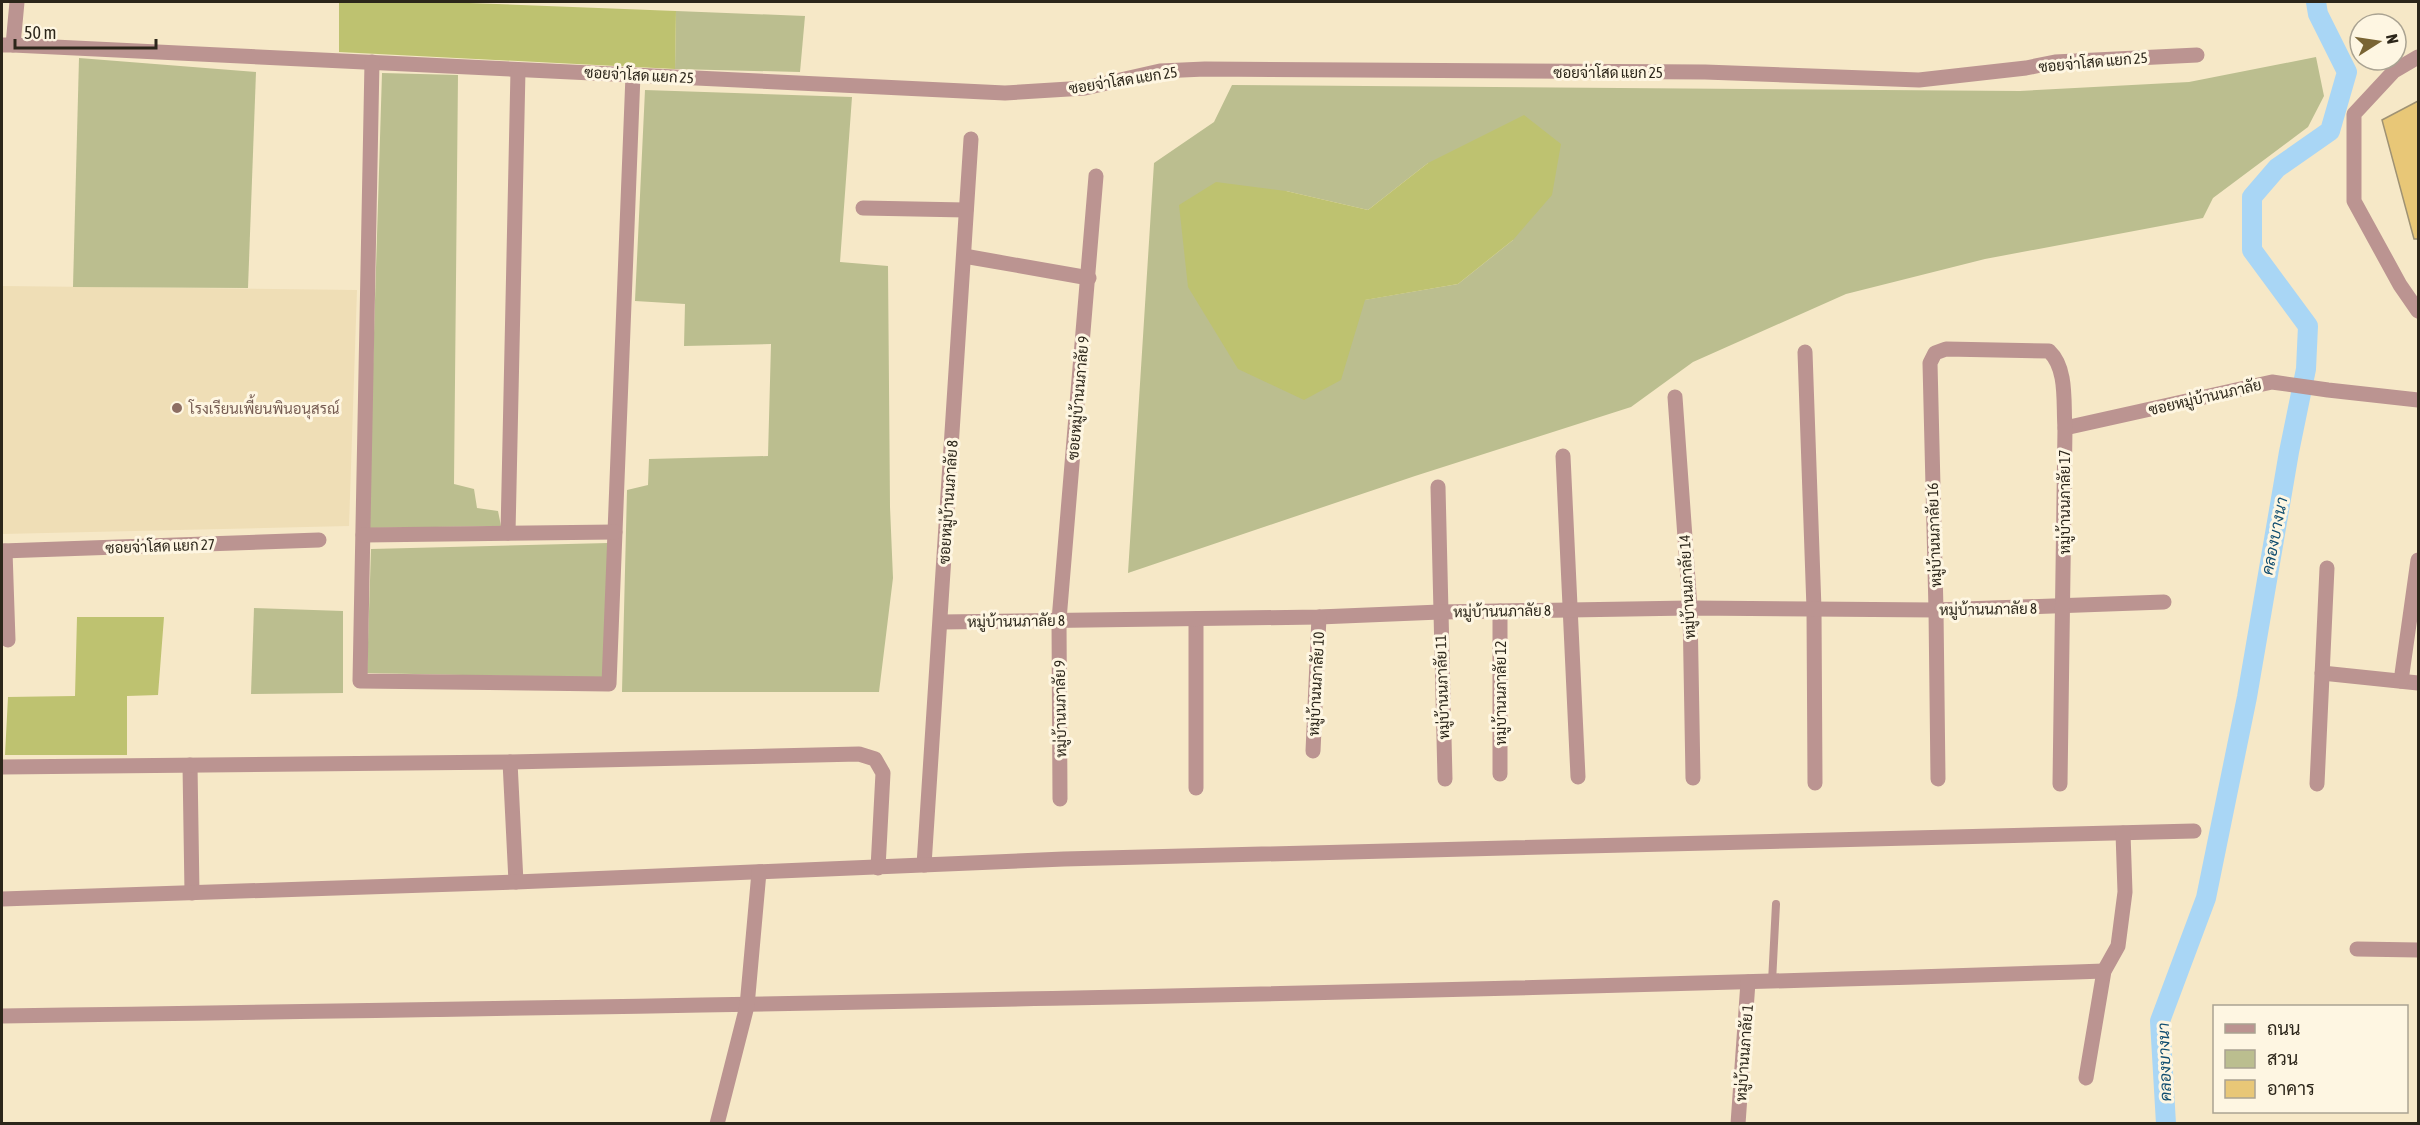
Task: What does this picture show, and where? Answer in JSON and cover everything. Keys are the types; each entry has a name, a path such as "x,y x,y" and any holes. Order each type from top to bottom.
{"street":[{"path":"7,45 17,2"},
{"name":"ซอยจ่าโสด แยก 25","path":"7,45 1005,93 1085,88 1160,70 1705,72 1919,80 2026,68 2055,62 2197,55"},
{"path":"2418,57 2394,71 2354,114 2354,201 2400,285 2418,310"},
{"path":"372,62 360,681 609,684 633,75"},
{"path":"508,533 519,70"},
{"name":"ซอยหมู่บ้านนภาลัย 8","path":"924,865 971,139"},
{"name":"ซอยหมู่บ้านนภาลัย 9","path":"1059,620 1096,176"},
{"path":"863,208 966,210"},
{"path":"964,256 1089,278"},
{"name":"หมู่บ้านนภาลัย 17","path":"1930,363 1935,353 1946,348 2049,351 2058,359 2065,428 2060,784"},
{"path":"1805,352 1814,609 1815,783"},
{"name":"หมู่บ้านนภาลัย 16","path":"1930,363 1938,779"},
{"name":"ซอยหมู่บ้านนภาลัย","path":"2065,428 2272,382 2418,400"},
{"name":"หมู่บ้านนภาลัย 14","path":"1674,398 1689,608 1693,778"},
{"path":"1563,456 1578,777"},
{"name":"หมู่บ้านนภาลัย 11","path":"1438,487 1445,779"},
{"path":"363,535 615,532"},
{"name":"ซอยจ่าโสด แยก 27","path":"3,551 319,540"},
{"path":"3,551 8,640"},
{"path":"2401,681 2418,560"},
{"path":"2317,784 2327,568"},
{"name":"หมู่บ้านนภาลัย 8","path":"941,622 1319,617 1440,612 1689,608 1936,610 2164,602"},
{"name":"หมู่บ้านนภาลัย 12","path":"1500,611 1500,774"},
{"name":"หมู่บ้านนภาลัย 10","path":"1313,751 1319,617"},
{"path":"1196,619 1196,788"},
{"name":"หมู่บ้านนภาลัย 9","path":"1059,620 1060,799"},
{"path":"2322,673 2418,683"},
{"path":"2,767 510,762 860,754 875,759 883,773 878,868"},
{"path":"510,762 516,882"},
{"path":"190,765 192,892"},
{"path":"2,899 516,882 1064,860 2194,831"},
{"path":"2086,1078 2104,971 2118,946 2125,892 2123,833"},
{"path":"717,1124 747,1006 759,872"},
{"path":"2356,949 2418,950"},
{"path":"2,1016 747,1006 1772,982 2104,971"},
{"name":"หมู่บ้านนภาลัย 1","path":"1738,1124 1748,982"}],"lane":[{"path":"1772,982 1776,904"}],"shaded area":[{"name":"โรงเรียนเพี้ยนพินอนุสรณ์","path":"2,286 357,290 349,526 2,534"}],"green space":[{"path":"339,2 442,2 676,11 675,69 339,52"},
{"path":"676,11 805,16 800,72 675,69"},
{"path":"2316,57 2324,96 2308,127 2213,198 2203,218 1985,259 1846,294 1693,362 1631,407 1415,476 1128,573 1154,163 1214,122 1232,85 2020,91 2189,82","holes":["1428,163 1513,240 1458,284 1364,300 1286,191 1368,210"]},
{"path":"79,58 256,72 248,288 73,287"},
{"path":"382,73 458,75 454,484 474,489 477,508 498,511 501,526 368,528"},
{"path":"645,90 852,97 840,262 888,266 890,507 893,578 879,692 622,692 627,490 648,485 649,459 768,456 771,344 684,346 685,304 635,301"},
{"path":"1524,115 1561,144 1552,195 1513,240 1458,284 1365,300 1341,380 1304,400 1238,369 1188,287 1179,205 1216,182 1286,191 1368,210 1428,163"},
{"path":"608,543 603,678 367,673 371,549"},
{"path":"254,608 343,611 343,693 251,694"},
{"path":"77,617 164,617 158,695 127,696 127,755 5,755 8,697 75,696"}],"building":[{"path":"2418,101 2418,239 2414,239 2382,120"}],"waterway":[{"name":"คลองบางนา","path":"2166,1124 2160,1021 2206,898 2247,697 2289,452 2306,369 2308,326 2252,250 2252,197 2277,168 2330,131 2347,72 2318,14 2316,2"}],"place":[{"name":"โรงเรียนเพี้ยนพินอนุสรณ์","path":"177,408"}]}
